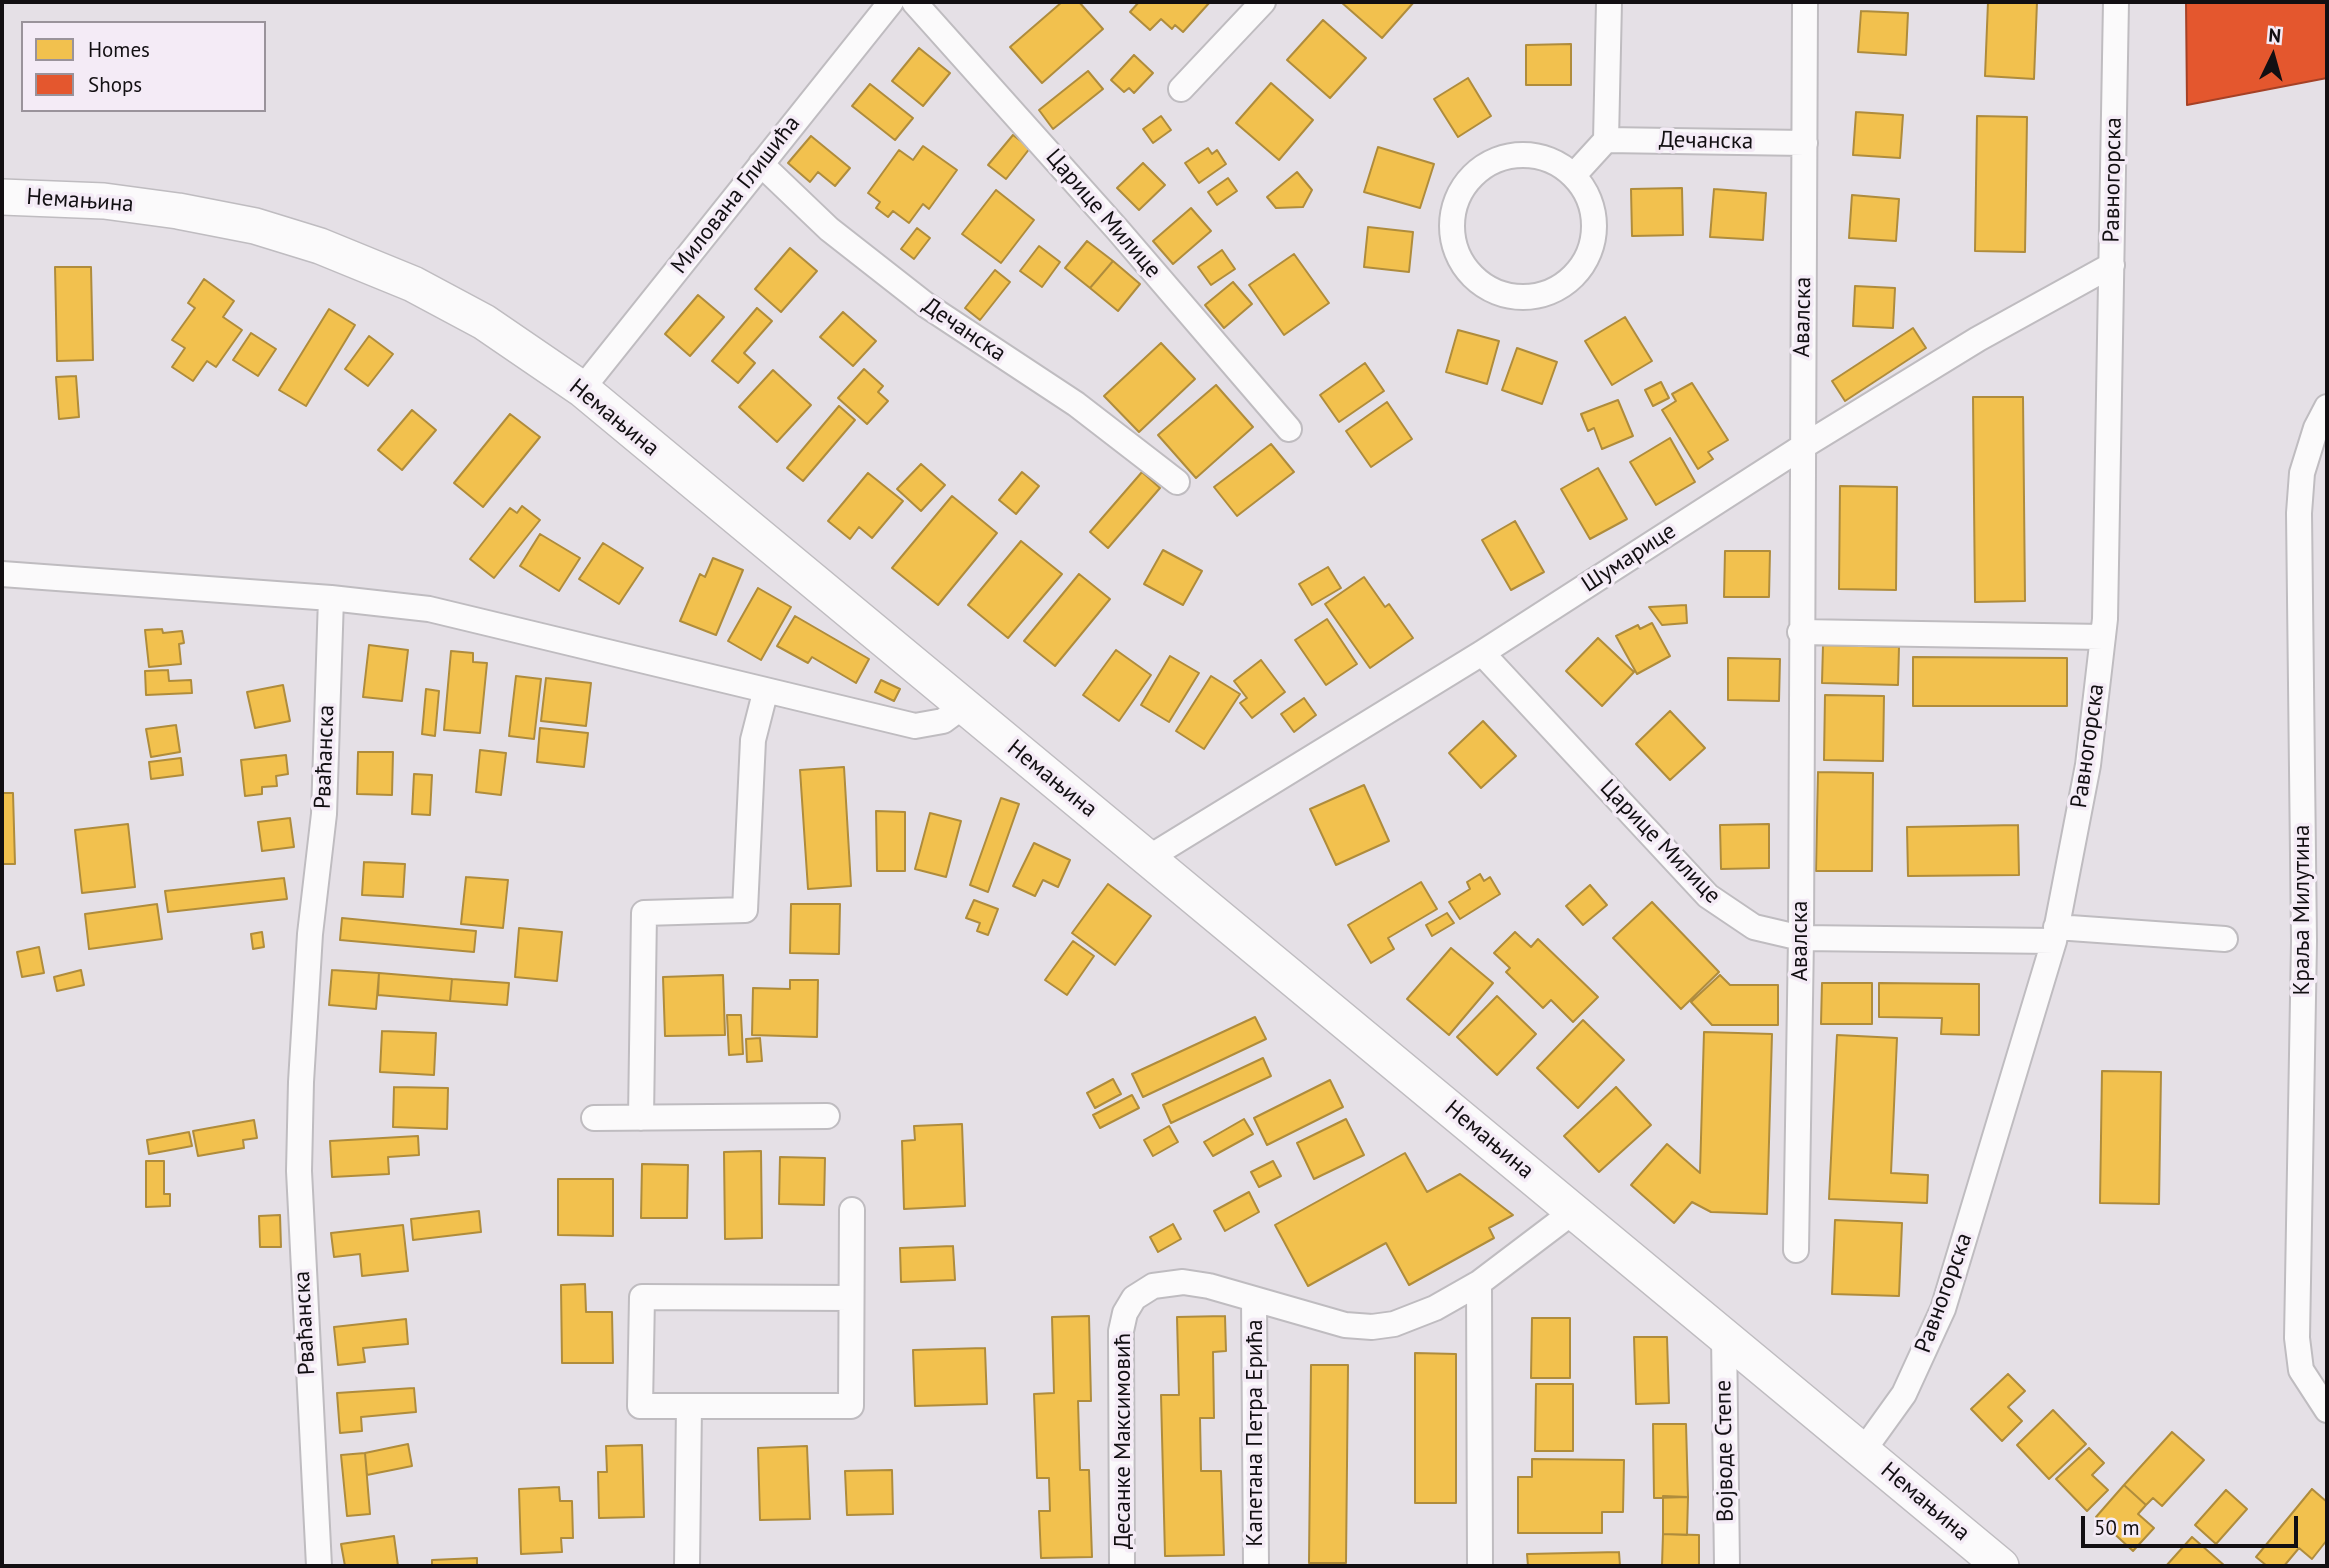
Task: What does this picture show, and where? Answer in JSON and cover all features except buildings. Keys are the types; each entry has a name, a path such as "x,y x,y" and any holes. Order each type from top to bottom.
{"street":[{"name":"Милована Глишића","path":"582,389 891,2"},
{"name":"Царице Милице","path":"914,2 1117,229 1289,429"},
{"path":"1181,89 1263,2"},
{"path":"1574,175 1606,140 1609,2"},
{"name":"Авалска","path":"1796,1250 1801,938 1800,632 1805,2"},
{"name":"Равногорска","path":"1863,1451 1903,1394 1943,1309 2055,934 2088,765 2103,637 2116,2"},
{"name":"Дечанска","path":"1606,140 1805,143"},
{"path":"1534,155 1556,162 1574,175 1591,204 1594,237 1587,258 1574,276 1545,293 1512,296 1490,290 1472,276 1459,258 1452,236 1451,214 1458,193 1472,175 1501,158 1534,155"},
{"name":"Дечанска","path":"761,164 829,229 926,305 1076,404 1177,482"},
{"name":"Немањина","path":"2,197 104,201 178,211 256,226 320,246 413,284 484,322 582,389 962,707 1150,857 2001,1566"},
{"name":"Шумарице","path":"1150,857 1482,653 1802,447 1978,339 2112,265"},
{"name":"Краља Милутина","path":"2327,407 2316,428 2302,473 2299,513 2304,941 2297,1338 2301,1370 2327,1410"},
{"path":"2,574 331,598 429,610 915,726 943,721 962,707"},
{"name":"Рваћанска","path":"318,1566 299,1171 301,1082 310,934 324,814 331,598"},
{"path":"1800,632 2103,637"},
{"name":"Царице Милице","path":"1482,653 1708,896 1754,927 1801,938 2055,934 2225,939"},
{"path":"641,1118 644,913 745,910 753,740 765,692"},
{"path":"594,1118 827,1116"},
{"path":"851,1298 642,1297 640,1406 851,1406 852,1210"},
{"name":"Десанке Максимовић","path":"1122,1566 1121,1331 1128,1306 1153,1286 1182,1282 1345,1325 1372,1327 1394,1324 1435,1308 1479,1283 1574,1211"},
{"path":"1479,1283 1480,1566"},
{"name":"Капетана Петра Ерића","path":"1254,1300 1256,1566"},
{"name":"Војводе Степе","path":"1724,1335 1727,1566"},
{"path":"687,1566 689,1406"}]}
